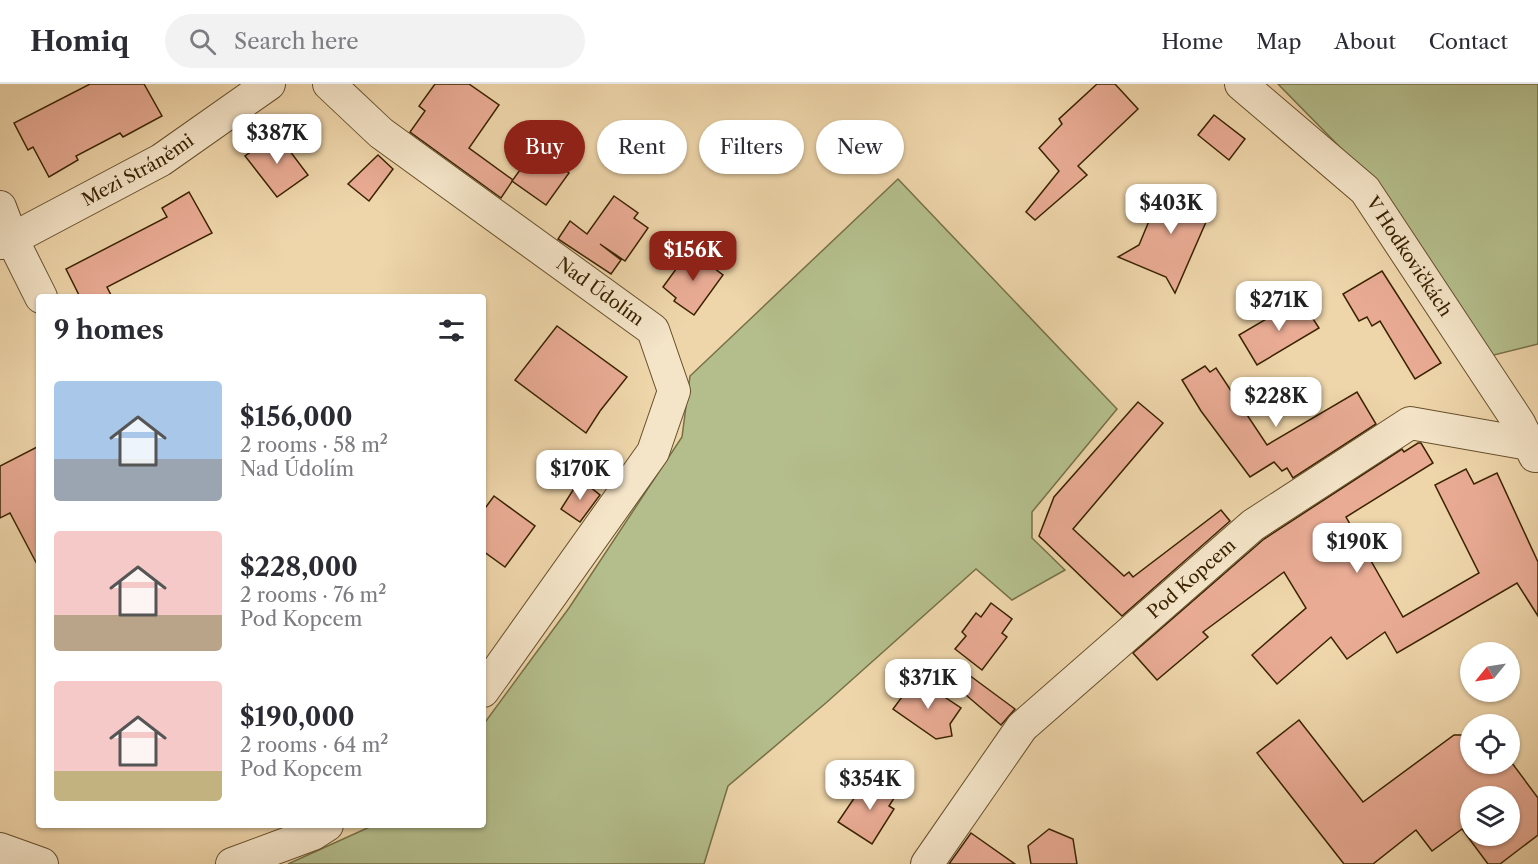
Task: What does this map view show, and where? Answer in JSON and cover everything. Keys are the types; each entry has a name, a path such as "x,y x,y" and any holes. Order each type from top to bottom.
{"street":[{"name":"Mezi Stráněmi","path":"6,241 161,160 269,84"},
{"name":"Nad Údolím","path":"329,84 381,133 653,330 674,391 653,452 486,687"},
{"name":"V Hodkovičkách","path":"1241,84 1365,190 1519,423 1534,453"},
{"path":"0,207 6,241 40,294"},
{"name":"Pod Kopcem","path":"927,864 1023,727 1253,525 1410,423 1534,453"},
{"path":"232,864 316,828"},
{"path":"0,849 42,864"}],"green space":[{"path":"1278,84 1538,84 1538,344 1490,356 1375,183"},
{"path":"898,179 1117,409 1032,512 1032,538 1065,570 1012,600 976,569 827,702 728,786 704,864 288,864 367,828 486,828 486,721 569,608 682,437 690,376"}],"building":[{"path":"90,84 144,84 162,116 123,137 120,133 76,156 78,160 49,177 33,147 28,150 14,123"},
{"path":"435,84 469,84 499,105 469,148 513,180 501,198 410,132 425,111 419,106"},
{"path":"1097,84 1115,84 1138,109 1078,166 1087,175 1035,220 1026,212 1059,171 1039,148 1062,124 1059,119"},
{"path":"1214,115 1245,139 1229,160 1198,135"},
{"path":"277,134 308,175 277,197 245,156"},
{"path":"378,155 393,169 369,201 348,184"},
{"path":"517,174 568,174 546,205 512,181"},
{"path":"1164,185 1213,206 1175,293 1166,277 1118,257 1139,245"},
{"path":"189,192 212,233 107,287 110,294 78,294 66,269 167,217 162,208"},
{"path":"614,196 638,213 634,218 648,228 625,261 600,244 621,260 611,274 558,239 570,221 587,234"},
{"path":"690,250 723,275 694,315 674,301 676,298 663,287"},
{"path":"1382,271 1441,363 1415,379 1380,321 1372,326 1367,317 1359,321 1343,294"},
{"path":"1300,299 1319,328 1257,365 1239,335"},
{"path":"557,326 627,377 586,433 515,380"},
{"path":"1205,366 1210,372 1216,368 1267,445 1357,392 1376,424 1293,478 1287,468 1282,471 1274,462 1250,477 1201,411 1182,380"},
{"path":"1138,402 1163,423 1073,529 1124,576 1129,572 1133,577 1221,510 1230,521 1122,616 1039,536 1054,497"},
{"path":"1421,443 1433,463 1346,517 1403,617 1479,573 1435,485 1466,469 1474,484 1497,473 1538,562 1538,616 1517,583 1397,653 1385,632 1347,659 1331,637 1277,684 1252,655 1306,608 1284,572 1203,632 1208,637 1157,680 1133,653 1264,539 1402,449 1404,452"},
{"path":"36,448 36,562 10,513 0,518 0,466"},
{"path":"580,479 600,495 580,522 561,509"},
{"path":"494,496 535,526 505,567 486,553 486,507"},
{"path":"991,603 1012,619 1002,633 1007,637 982,670 955,649 966,636 962,632 976,613 981,617"},
{"path":"969,675 1015,709 1001,725 959,689"},
{"path":"916,678 961,708 950,724 952,736 936,739 893,709"},
{"path":"1299,720 1363,802 1454,735 1460,735 1460,774 1520,774 1538,798 1538,835 1500,864 1488,864 1475,846 1520,846 1520,786 1460,786 1460,830 1432,851 1416,830 1373,864 1344,864 1257,753"},
{"path":"876,777 898,792 889,806 894,809 872,844 838,822 861,788 866,791"},
{"path":"1049,829 1073,839 1077,864 1031,864 1028,846"},
{"path":"971,833 1015,864 949,864"}]}
